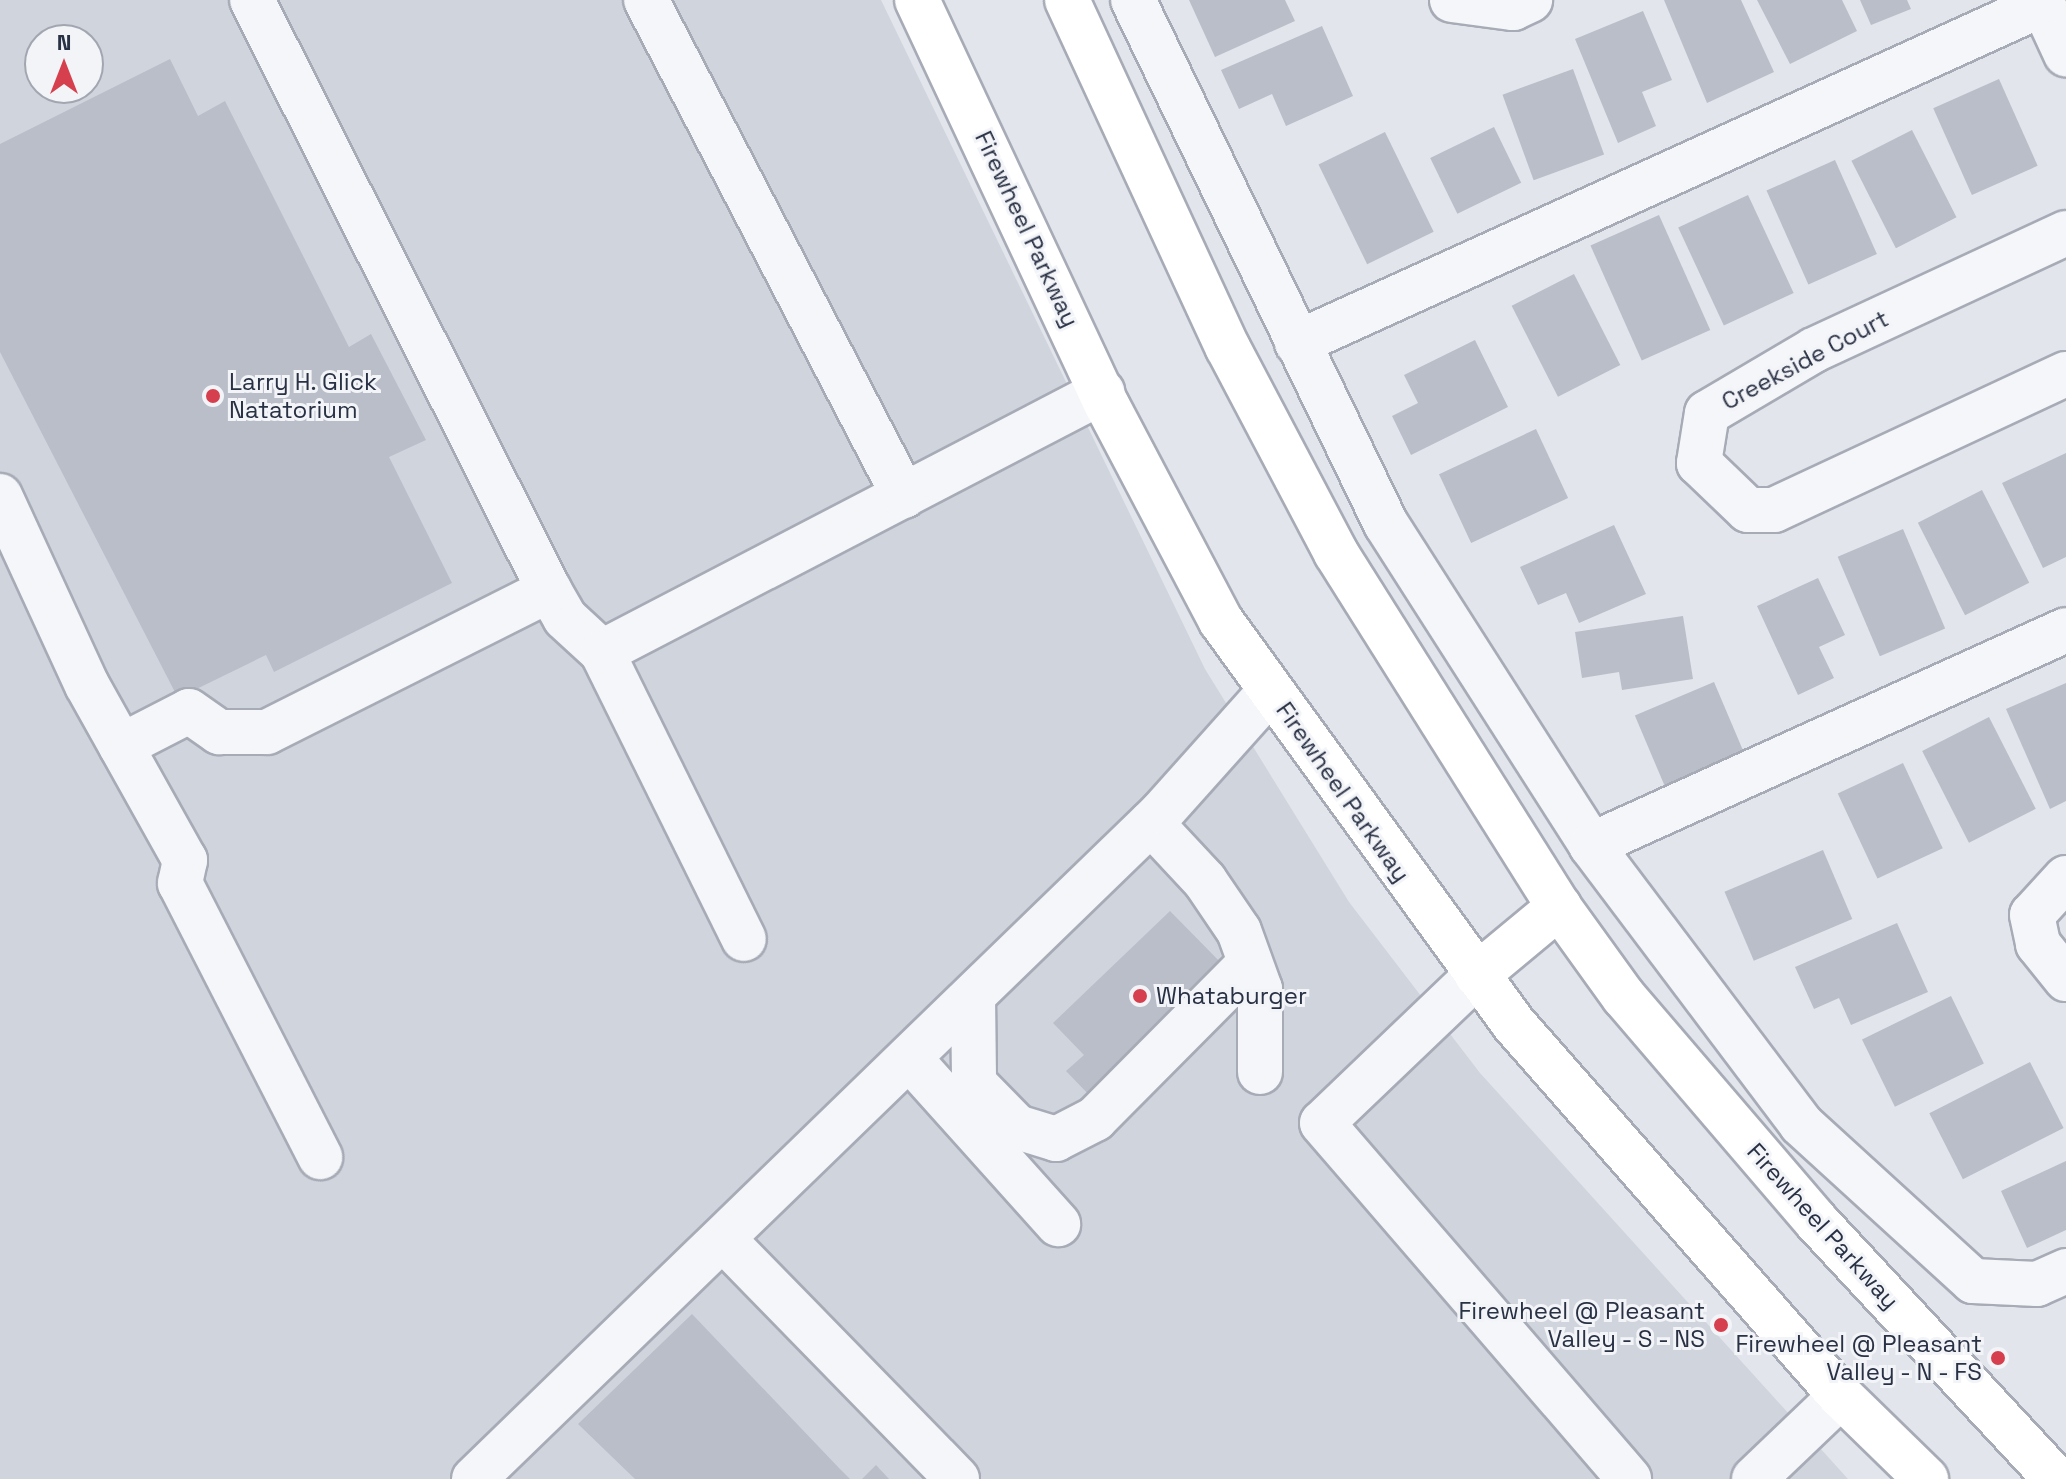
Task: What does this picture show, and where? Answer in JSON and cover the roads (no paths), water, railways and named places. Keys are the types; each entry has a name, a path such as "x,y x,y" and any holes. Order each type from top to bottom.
{"main road":[{"name":"Firewheel Parkway","path":"917,0 1102,392 1221,621 1477,975 1660,1195 1841,1396 1926,1479"},
{"name":"Firewheel Parkway","path":"1067,0 1228,348 1336,553 1559,907 1624,997 1816,1221 2057,1470"},
{"path":"1477,975 1559,907"}],"street":[{"path":"252,0 549,590 565,618 602,652 744,939"},
{"path":"646,0 904,496"},
{"path":"1133,0 1386,524 1591,845 1801,1124 1973,1281 2037,1284 2066,1271"},
{"path":"1452,0 1513,8 1530,0"},
{"path":"1297,343 2042,2 2066,54"},
{"name":"Creekside Court","path":"2066,233 1814,350 1707,413 1699,463 1748,510 1774,510 2066,374"},
{"path":"602,652 1102,392"},
{"path":"0,496 121,746 185,860 180,883 320,1157"},
{"path":"121,746 189,711 219,732 267,732 549,590"},
{"path":"1591,845 2066,630"},
{"path":"474,1479 1151,823 1270,691"},
{"path":"1151,823 1205,881 1250,963 1260,989 1260,1072"},
{"path":"2066,878 2032,915 2038,944 2066,979"},
{"path":"973,996 974,1083 1017,1127 1056,1139 1095,1119 1250,963"},
{"path":"1477,975 1322,1123 1629,1479"},
{"path":"910,1059 1058,1224"},
{"path":"723,1239 957,1479"},
{"path":"1752,1478 1841,1396"}],"place":[{"name":"Larry H. Glick Natatorium","path":"213,396"},
{"name":"Whataburger","path":"1140,996"},
{"name":"Firewheel @ Pleasant Valley - S - NS","path":"1721,1325"},
{"name":"Firewheel @ Pleasant Valley - N - FS","path":"1998,1358"}]}
